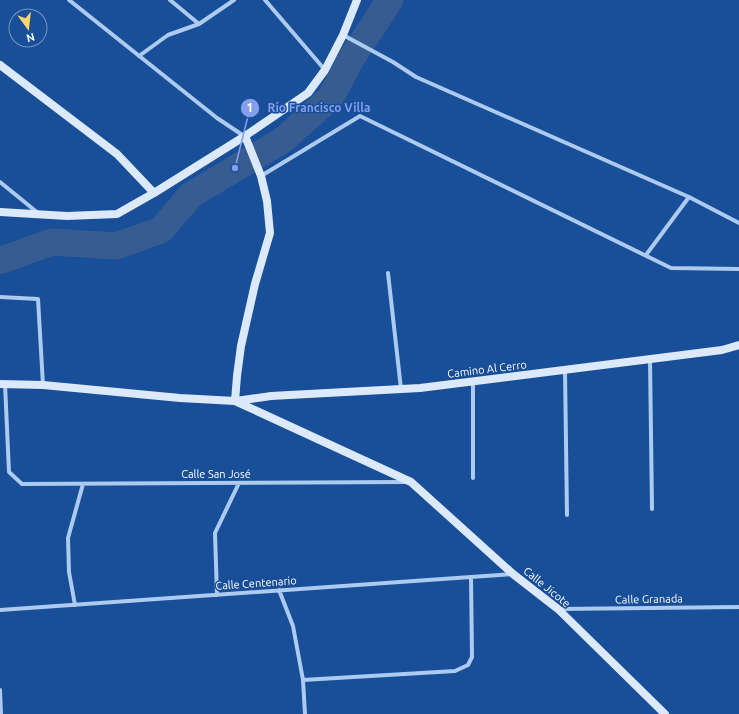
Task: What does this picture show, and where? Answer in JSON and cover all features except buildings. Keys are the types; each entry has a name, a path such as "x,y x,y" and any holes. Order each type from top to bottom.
{"main road":[{"path":"0,212 67,216 117,214 154,193 244,136 308,93 325,70 343,35 357,0"},
{"path":"0,65 117,154 154,193"},
{"path":"3,384 43,385 180,398 235,401 241,346 255,284 270,233 267,201 261,176 244,136"},
{"name":"Camino Al Cerro","path":"235,401 272,396 420,388 722,350 739,345"},
{"name":"Calle Jicote","path":"235,401 411,482 513,574 558,609 665,714"}],"street":[{"path":"69,0 217,118 244,136"},
{"path":"170,0 199,24"},
{"path":"139,56 168,35 199,24 234,0"},
{"path":"265,0 325,70"},
{"path":"343,35 393,62 416,77 689,197 739,224"},
{"path":"261,176 360,116 671,268 739,269"},
{"path":"0,182 38,214"},
{"path":"646,255 689,197"},
{"path":"388,273 401,389"},
{"path":"0,297 38,299 43,385"},
{"path":"650,359 652,509"},
{"path":"565,370 567,515"},
{"path":"473,382 473,478"},
{"name":"Calle San José","path":"3,384 9,472 22,484 411,482"},
{"path":"217,595 215,533 239,482"},
{"path":"75,605 69,572 68,538 83,484"},
{"name":"Calle Centenario","path":"0,610 513,574"},
{"path":"303,680 456,671 468,666 472,657 471,577"},
{"path":"279,590 293,626 303,680 305,714"},
{"name":"Calle Granada","path":"558,609 739,607"},
{"path":"0,690 1,714"}],"waterway":[{"path":"0,259 2,260 52,242 116,246 161,230 191,195 283,140 331,97 351,59 390,0"}],"place":[{"name":"Río Francisco Villa","path":"235,168"}]}
